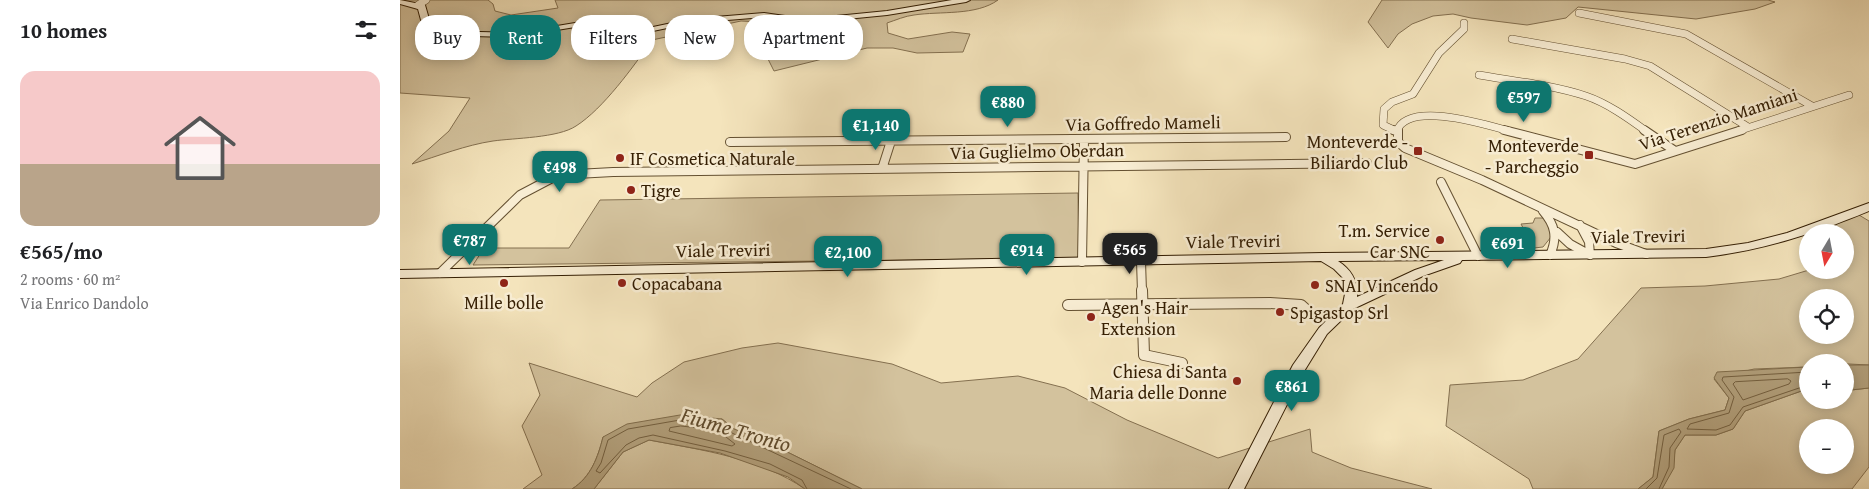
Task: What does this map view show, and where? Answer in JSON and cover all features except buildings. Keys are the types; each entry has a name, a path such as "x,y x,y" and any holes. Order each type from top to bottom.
{"street":[{"path":"418,5 426,0"},
{"path":"400,2 422,7 425,20 437,33 516,35 593,22 627,29 653,29 691,21 764,16 806,21 887,13 966,0"},
{"name":"Via Terenzio Mamiani","path":"1579,13 1686,34 1812,106"},
{"path":"1464,23 1464,29 1439,53 1413,94 1392,102 1384,109 1383,125 1396,131 1398,142 1406,148 1580,225 1616,243 1646,254"},
{"path":"1512,39 1650,66 1748,127"},
{"path":"1479,75 1530,83 1587,96 1622,114 1675,151"},
{"name":"Via Terenzio Mamiani","path":"1396,131 1399,124 1410,118 1436,115 1516,132 1635,164 1849,95"},
{"name":"Via Goffredo Mameli","path":"730,142 1286,137"},
{"path":"1082,262 1082,166 1084,139"},
{"path":"882,169 891,141"},
{"name":"Via Guglielmo Oberdan","path":"446,273 468,246 516,197 549,182 560,180 562,176 588,173 1367,163"},
{"path":"1441,182 1478,256"},
{"path":"1540,207 1551,219 1557,232 1570,244 1590,255"},
{"name":"Viale Treviri","path":"400,274 1323,257 1646,254 1739,250 1776,240 1869,207"},
{"path":"1580,225 1589,242 1590,255"},
{"path":"1550,255 1556,242 1557,232"},
{"path":"1323,257 1334,263 1350,279 1353,287 1349,306"},
{"path":"1236,489 1309,349 1323,331 1349,306 1419,273 1465,257"},
{"path":"1141,261 1144,355 1182,363"},
{"path":"1068,305 1270,303 1301,305 1312,314"}],"shaded area":[{"path":"400,0 488,0 493,4 495,11 511,15 558,8 555,0 998,0 979,9 904,17 887,23 888,33 908,39 952,32 970,34 963,52 917,53 893,48 863,49 863,15 744,15 744,21 734,22 734,15 665,15 665,37 655,39 655,15 571,15 571,60 637,60 597,109 576,126 558,133 473,145 412,164 449,131 470,98 400,93"},
{"path":"1382,0 1768,0 1775,2 1755,9 1696,19 1578,7 1566,18 1527,25 1453,14 1433,16 1412,24 1398,34 1388,48 1368,22"},
{"path":"768,60 818,60 774,71"},
{"path":"1078,193 1079,258 473,265 484,248 569,248 600,200"},
{"path":"1854,212 1869,221 1869,365 1854,364 1854,354 1799,354 1799,367 1754,369 1714,379 1729,398 1725,410 1689,419 1659,431 1653,477 1638,489 1533,489 1529,479 1446,426 1450,385 1523,380 1578,359 1641,288 1705,286 1779,279 1799,273 1799,279 1854,279 1854,224 1837,224"},
{"path":"1535,218 1544,218 1549,225 1551,237 1543,247 1534,248 1521,224 1533,223"},
{"path":"778,343 892,364 941,383 1018,376 1065,388 1127,420 1218,458 1310,429 1312,452 1351,468 1432,489 862,489 765,441 734,429 722,419 603,437 599,452 589,473 572,489 523,489 542,475 522,426 540,395 529,363 637,397 652,383 684,362 742,348"},
{"path":"1869,388 1869,467 1852,489 1662,489 1673,468 1675,450 1685,435 1716,435 1733,429 1745,411 1799,392 1799,409 1854,409 1854,390"},
{"path":"649,440 710,452 750,463 788,478 805,489 594,489 623,452"}],"water":[{"path":"1854,365 1869,365 1869,388 1854,390"},
{"path":"1799,367 1799,392 1745,411 1733,429 1716,435 1685,435 1675,450 1674,468 1662,489 1638,489 1653,477 1659,431 1689,419 1725,410 1729,398 1714,378 1717,372"},
{"path":"680,415 722,419 734,429 765,441 862,489 805,489 788,477 720,453 649,440 623,452 594,489 572,489 589,473 599,452 603,437 627,424"}],"place":[{"name":"Monteverde - Biliardo Club","path":"1418,151"},
{"name":"Monteverde - Parcheggio","path":"1589,155"},
{"name":"IF Cosmetica Naturale","path":"620,158"},
{"name":"Tigre","path":"631,190"},
{"name":"T.m. Service Car SNC","path":"1440,240"},
{"name":"Mille bolle","path":"504,283"},
{"name":"Copacabana","path":"622,283"},
{"name":"SNAI Vincendo","path":"1315,285"},
{"name":"Spigastop Srl","path":"1280,312"},
{"name":"Agen's Hair Extension","path":"1091,317"},
{"name":"Chiesa di Santa Maria delle Donne","path":"1237,381"}],"water label":[{"name":"Fiume Tronto","path":"736,429"}]}
